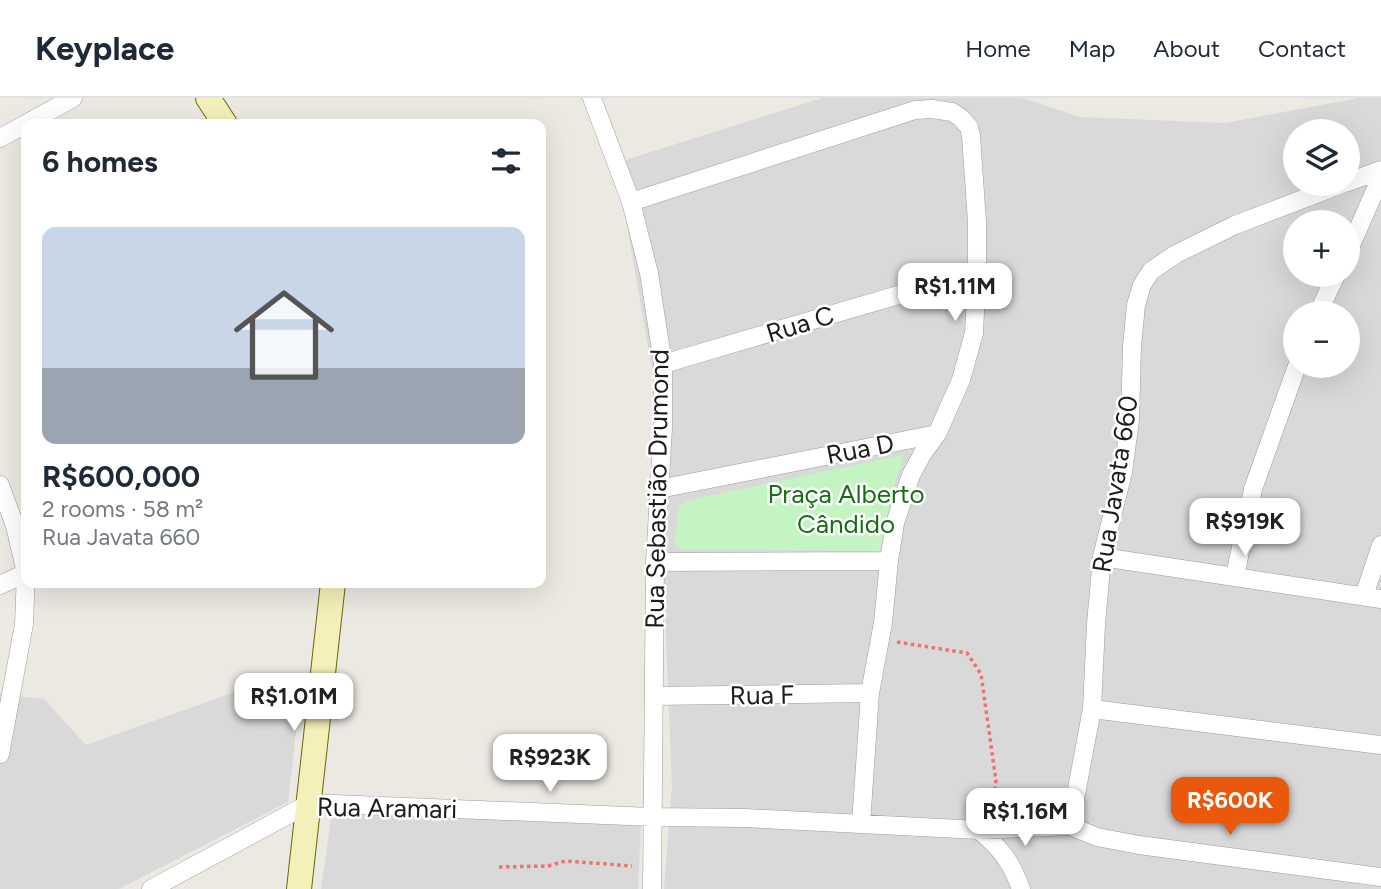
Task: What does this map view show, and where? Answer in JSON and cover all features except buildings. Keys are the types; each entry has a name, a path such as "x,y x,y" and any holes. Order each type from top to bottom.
{"main road":[{"path":"208,98 222,119"},
{"path":"299,889 332,588"}],"street":[{"path":"35,119 73,98"},
{"name":"Rua Sebastião Drumond","path":"593,98 631,202 649,273 663,364 663,428 655,562 652,889"},
{"path":"631,202 915,110 952,112 969,127 977,222 974,333 961,380 937,433 911,475 895,523 870,694 861,824"},
{"path":"0,138 21,126"},
{"path":"1360,178 1381,170"},
{"path":"1360,225 1381,177"},
{"name":"Rua Javata 660","path":"1070,826 1092,709 1102,557 1123,472 1136,305 1142,285 1151,271 1176,254 1234,225 1310,196"},
{"name":"Rua C","path":"663,364 977,272"},
{"path":"1235,576 1253,489 1293,378"},
{"name":"Rua D","path":"659,489 937,433"},
{"path":"0,485 21,552"},
{"path":"1102,557 1373,598 1381,545"},
{"path":"655,562 889,561"},
{"path":"0,585 21,575"},
{"path":"0,754 24,624 25,588"},
{"name":"Rua F","path":"654,696 870,694"},
{"path":"1092,709 1381,745"},
{"name":"Rua Aramari","path":"151,889 310,803 652,817 745,818 984,830 1070,826"},
{"path":"1070,826 1097,837 1139,845 1381,877"},
{"path":"984,830 1014,869 1021,889"}],"path":[{"path":"880,636 905,644 967,653 981,674 996,781 984,830"},
{"path":"499,867 548,866 565,861 652,868"}],"shaded area":[{"path":"822,98 1023,98 1080,117 1225,123 1359,98 1381,98 1381,889 664,889 672,786 656,392 616,163"},
{"path":"255,685 301,688 288,802 119,889 0,889 0,694 44,699 86,745"},
{"path":"332,813 641,825 638,889 321,889"}],"green space":[{"name":"Praça Alberto Cândido","path":"903,455 880,551 682,549 674,544 679,506 690,500"}]}
